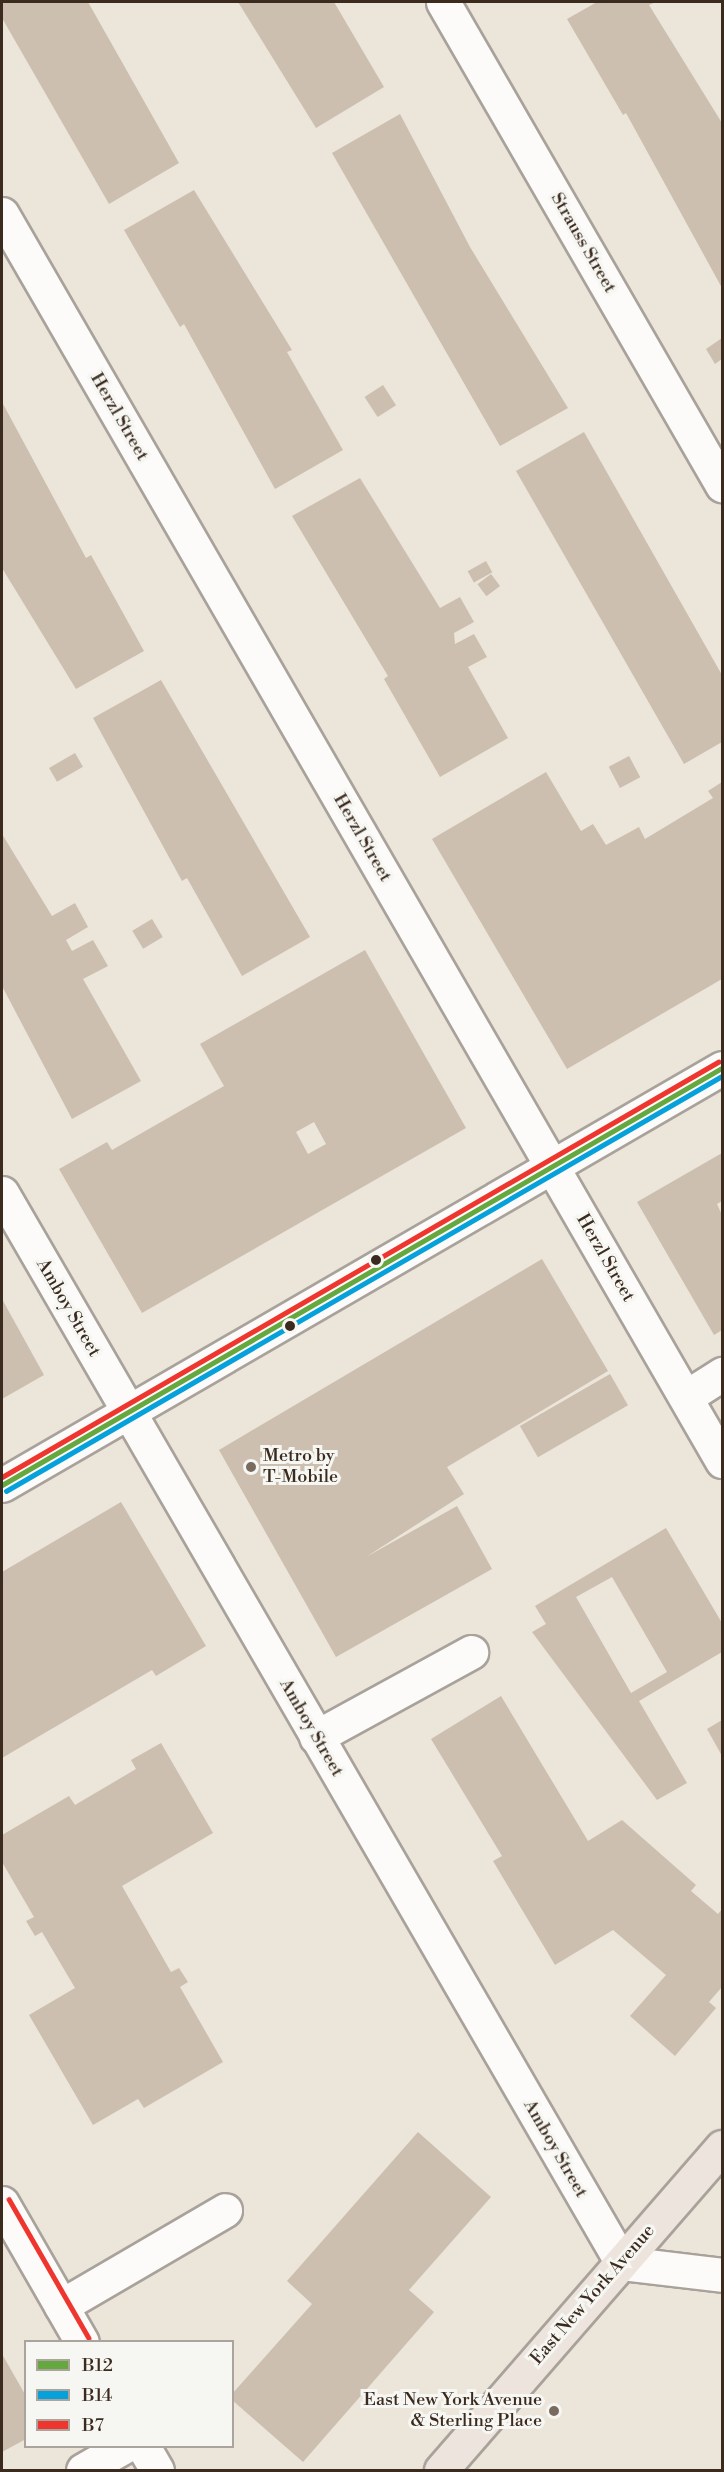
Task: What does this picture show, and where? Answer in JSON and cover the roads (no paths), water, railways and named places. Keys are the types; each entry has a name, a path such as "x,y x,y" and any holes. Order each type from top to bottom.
{"main road":[{"name":"East New York Avenue","path":"441,2470 723,2147"}],"street":[{"name":"Strauss Street","path":"443,2 723,485"},
{"name":"Herzl Street","path":"2,214 723,1461"},
{"path":"2,1485 723,1068"},
{"name":"Amboy Street","path":"2,1193 622,2263"},
{"path":"682,1391 723,1374"},
{"path":"316,1737 471,1652"},
{"path":"2,2204 81,2340"},
{"path":"61,2306 225,2210"},
{"path":"622,2263 723,2275"},
{"path":"83,2470 122,2448"},
{"path":"144,2448 157,2470"}],"place":[{"name":"Metro by T-Mobile","path":"251,1467"},
{"name":"East New York Avenue & Sterling Place","path":"554,2411"}]}
